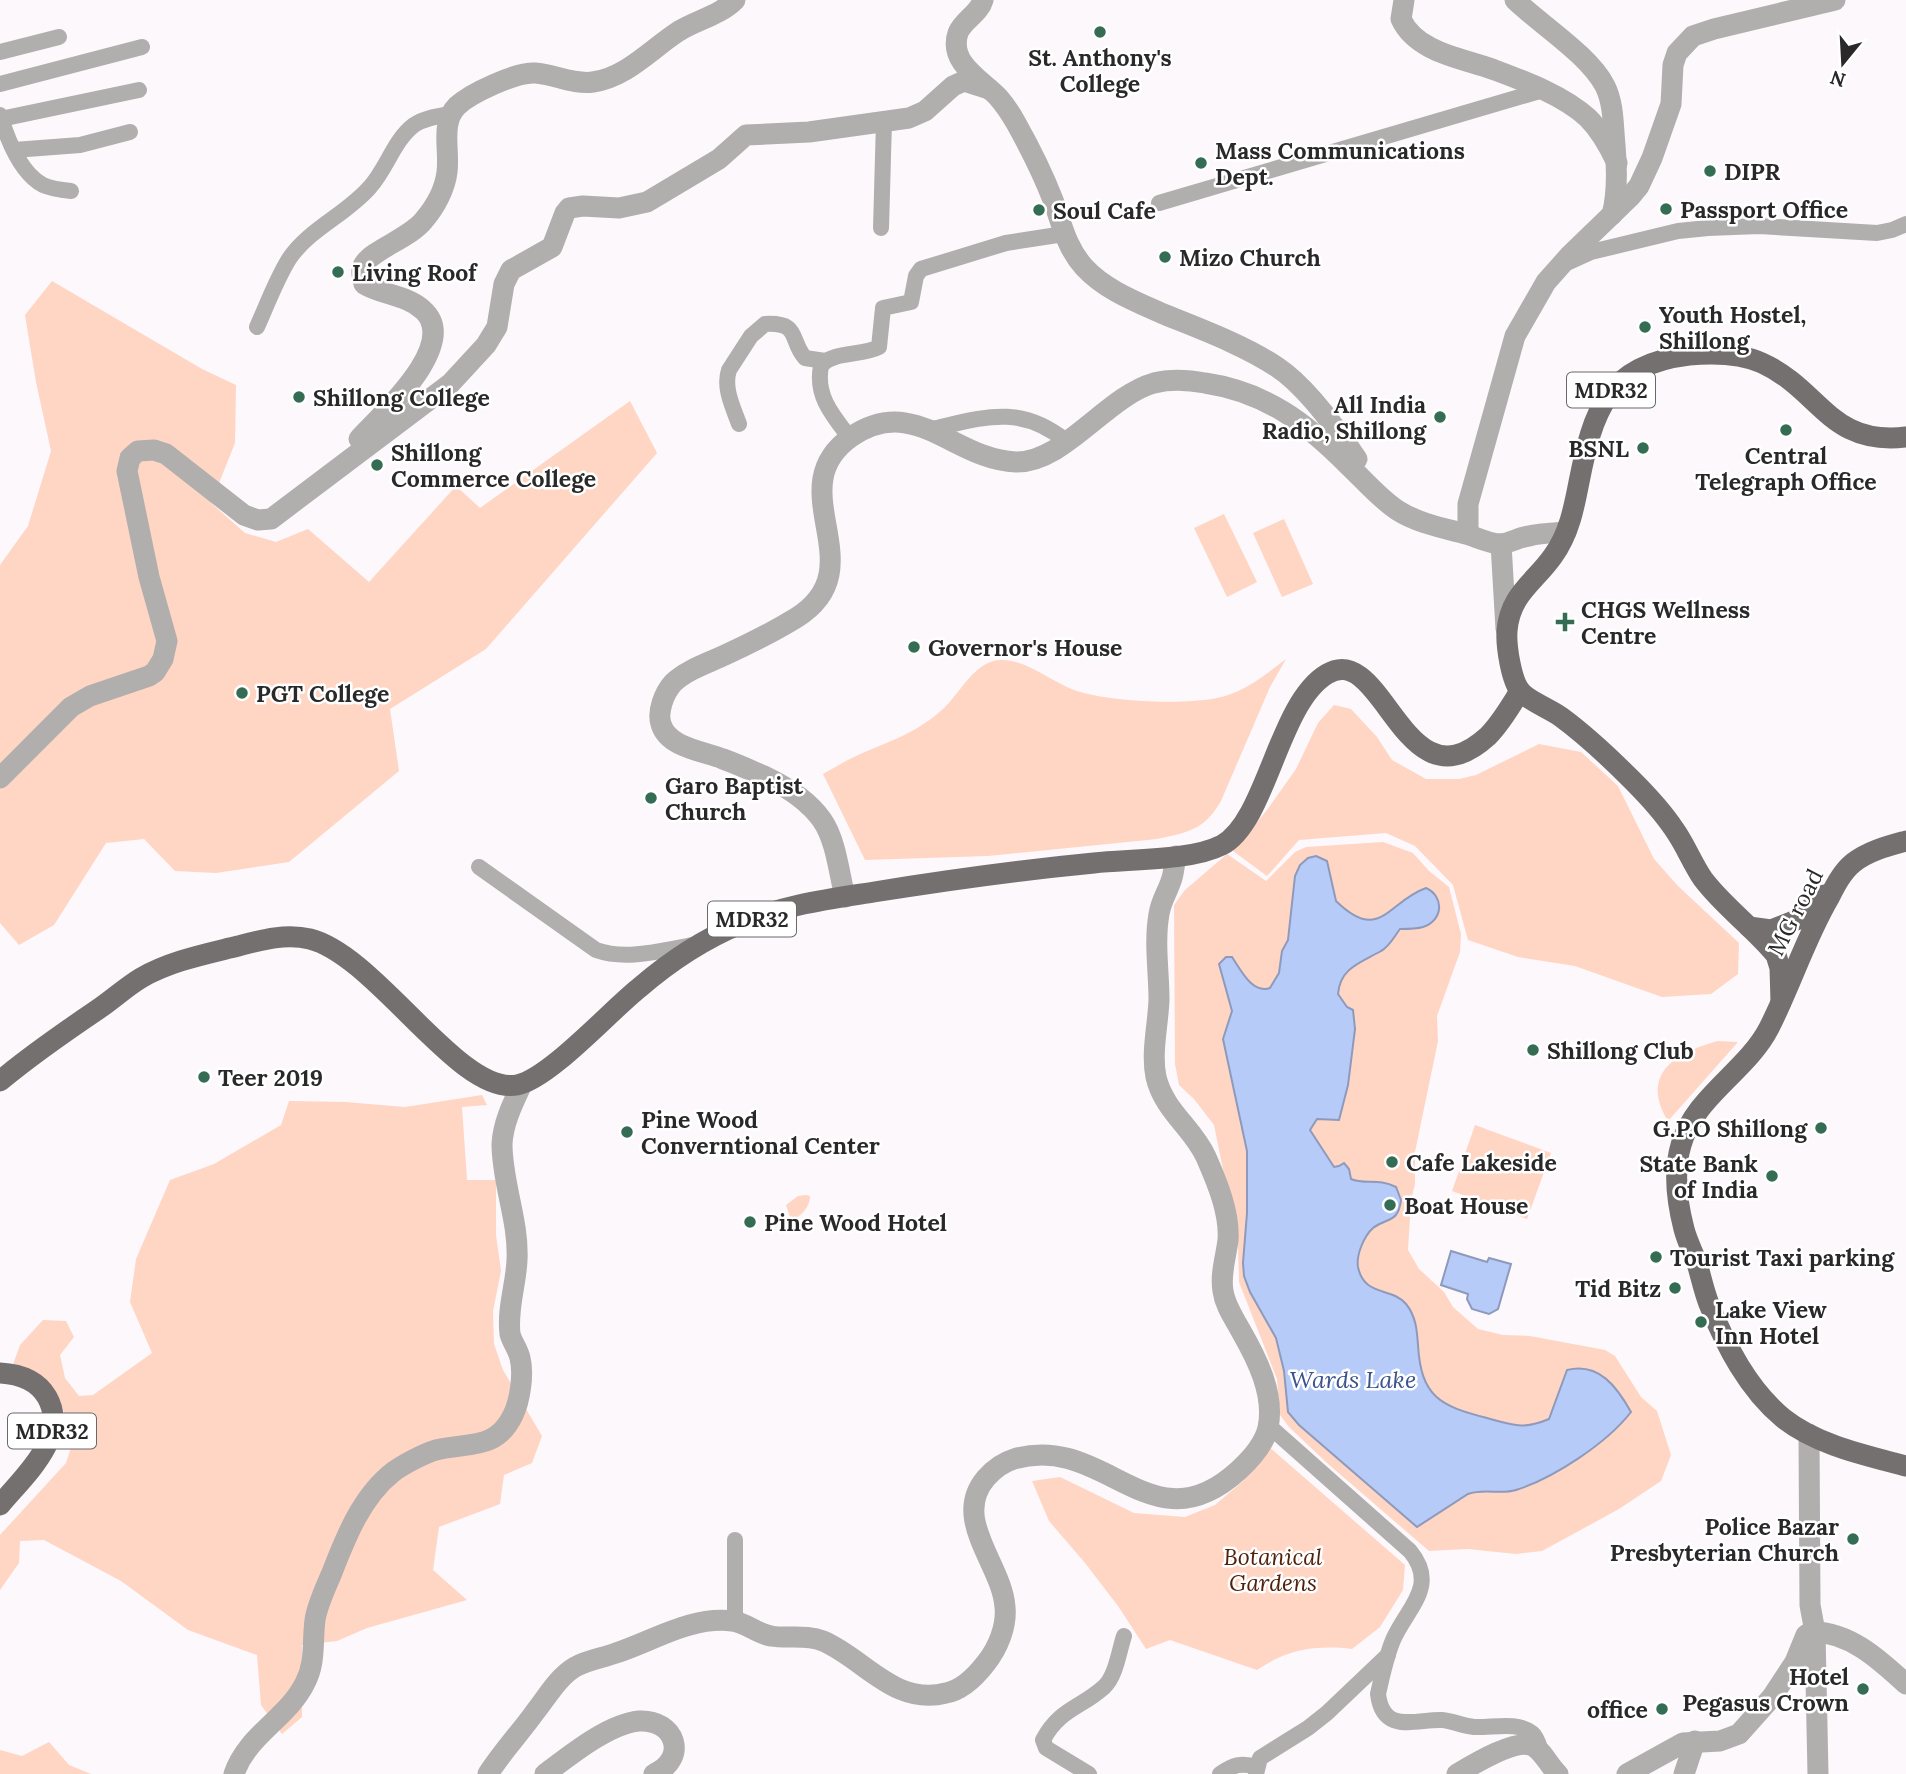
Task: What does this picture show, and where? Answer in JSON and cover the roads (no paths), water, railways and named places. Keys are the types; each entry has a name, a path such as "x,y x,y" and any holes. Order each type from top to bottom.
{"main road":[{"name":"MDR32","path":"522,1084 541,1073 579,1043 643,984 740,923 802,905 845,897 1010,871 1176,856 1220,846 1230,839 1253,806 1277,751 1309,690 1330,672 1346,670 1354,673 1378,695 1422,749 1437,755 1451,756 1485,739 1520,691 1508,657 1509,618 1519,594 1553,556 1566,532 1575,508 1591,431 1605,397 1628,376 1672,358 1713,354 1748,358 1784,376 1849,430 1866,437 1906,437"},
{"path":"1520,691 1575,727 1635,782 1674,829 1704,879 1776,956 1780,968 1781,1002"},
{"name":"MG road","path":"1906,841 1864,855 1851,864 1838,881 1816,922 1769,1029 1755,1049 1699,1111 1687,1129 1677,1164 1677,1191 1684,1231 1697,1262 1709,1303 1730,1349 1759,1395 1784,1419 1809,1434 1865,1455 1906,1466"},
{"path":"1749,927 1771,930 1799,919 1838,881"},
{"path":"0,1081 48,1041 141,978 189,959 265,939 288,936 329,946 348,957 438,1042 483,1079 510,1086 522,1084"},
{"name":"MDR32","path":"0,1373 16,1374 42,1390 53,1413 54,1425 45,1450 0,1506"}],"street":[{"path":"324,480 337,461 406,388 429,354 431,323 425,311 411,302 372,289 364,284 361,275 364,264 401,240 423,221 435,204 447,172 447,128 450,114 460,103 503,80 524,74 534,73 582,83 611,77 630,67 679,32 714,15 735,0"},
{"path":"983,0 978,13 958,32 957,43 964,65 1005,106 1015,122 1053,200 1064,234 1085,267 1107,286 1265,360 1288,376 1325,416 1381,496"},
{"path":"1404,0 1401,19 1412,35 1425,44 1543,90 1586,117 1608,142 1617,163"},
{"path":"1515,0 1573,49 1605,85 1612,112 1617,163 1612,215"},
{"path":"1468,534 1468,503 1515,336 1546,282 1636,191 1653,158 1671,104 1673,65 1683,44 1693,36 1714,29 1835,0"},
{"path":"0,52 59,37"},
{"path":"0,84 142,47"},
{"path":"0,778 71,708 90,696 149,676 163,659 167,641 149,577 128,478 127,466 138,451 149,450 166,454 216,496 244,515 258,520 277,516 388,429 437,395 471,362 497,327 507,276 518,265 552,247 569,208 619,208 647,202 719,159 746,135 809,132 919,114 953,86 964,81 989,89"},
{"path":"71,191 40,183 30,175 9,147 1,117 139,90"},
{"path":"1159,203 1543,90"},
{"path":"257,327 290,257 305,241 353,204 370,187 400,140 414,125 430,117 450,114"},
{"path":"881,228 884,121"},
{"path":"9,147 80,145 130,132"},
{"path":"1546,282 1569,262 1591,252 1678,231 1746,226 1877,233 1906,224"},
{"path":"738,424 726,386 726,377 757,330 765,324 788,328 794,334 800,353 805,358 825,361 878,347 883,308 911,302 916,276 921,269 1006,243 1064,234"},
{"path":"825,361 820,374 823,399 850,438"},
{"path":"845,897 823,822 809,806 788,789 764,776 722,758 686,747 668,737 661,724 660,710 673,684 694,670 764,637 801,615 824,593 830,577 832,559 820,494 823,473 837,450 850,438 872,426 890,421 911,423 932,429 985,457 1023,462 1042,456 1126,396 1154,383 1186,380 1210,383 1233,388 1271,404 1307,426 1381,496 1406,515 1501,544 1529,536 1566,532"},
{"path":"932,429 999,415 1016,416 1051,429 1066,441"},
{"path":"1501,544 1507,635"},
{"path":"488,1774 551,1690 575,1667 685,1626 706,1622 735,1620 771,1636 823,1641 894,1688 928,1696 949,1693 964,1685 979,1671 992,1654 1005,1623 1005,1603 999,1579 982,1544 974,1510 976,1495 984,1480 995,1469 1009,1460 1028,1456 1066,1457 1105,1472 1147,1495 1186,1499 1230,1479 1258,1449 1269,1426 1268,1401 1262,1373 1230,1313 1222,1288 1228,1233 1222,1200 1202,1150 1163,1098 1156,1074 1154,1056 1159,976 1158,919 1176,856"},
{"path":"480,867 596,950 622,956 703,944"},
{"path":"234,1774 243,1755 290,1703 307,1679 315,1650 315,1619 326,1587 351,1527 372,1494 393,1472 434,1451 485,1443 502,1432 514,1415 520,1389 521,1359 510,1336 509,1306 517,1261 517,1237 502,1144 510,1110 522,1084"},
{"path":"1269,1426 1417,1559 1422,1587 1394,1639 1378,1694 1379,1703 1392,1719 1401,1723 1441,1720 1474,1727 1522,1728 1531,1731 1541,1752"},
{"path":"1809,1434 1810,1605 1815,1632 1818,1774"},
{"path":"735,1540 735,1620"},
{"path":"1627,1774 1683,1743 1733,1738 1746,1728 1772,1697 1794,1662 1805,1636 1815,1632 1861,1646 1906,1684"},
{"path":"1088,1774 1046,1748 1042,1740 1059,1716 1104,1686 1112,1673 1124,1636"},
{"path":"1220,1774 1236,1765 1245,1764 1256,1771 1260,1758 1328,1713 1388,1655"},
{"path":"545,1774 584,1746 624,1724 639,1721 656,1723 667,1730 675,1744 674,1757 665,1769 654,1774"},
{"path":"1684,1774 1695,1741"},
{"path":"1457,1774 1485,1758 1528,1744 1535,1746 1558,1774"}],"water":[{"name":"Wards Lake","path":"1316,856 1327,861 1336,901 1363,919 1383,916 1426,888 1436,896 1439,908 1430,924 1420,928 1400,929 1384,949 1352,967 1343,978 1338,994 1347,1007 1353,1010 1355,1029 1348,1085 1339,1120 1317,1119 1310,1130 1334,1167 1344,1163 1349,1169 1351,1179 1396,1187 1401,1200 1395,1217 1373,1228 1364,1241 1358,1262 1361,1277 1372,1287 1393,1295 1406,1304 1415,1324 1423,1377 1436,1397 1457,1409 1511,1424 1525,1425 1549,1419 1567,1370 1578,1368 1598,1373 1606,1379 1620,1394 1631,1412 1594,1447 1547,1477 1516,1490 1468,1494 1417,1527 1299,1425 1288,1412 1284,1371 1276,1338 1244,1276 1247,1151 1223,1039 1232,1011 1219,964 1226,957 1232,957 1252,984 1258,988 1270,988 1279,973 1282,951 1288,940 1295,876 1300,865 1308,858"},
{"path":"1451,1251 1487,1262 1489,1258 1511,1264 1498,1309 1489,1314 1472,1309 1467,1299 1468,1294 1441,1285"}],"place":[{"name":"St. Anthony's College","path":"1100,32"},
{"name":"Mass Communications Dept.","path":"1201,163"},
{"name":"DIPR","path":"1710,171"},
{"name":"Passport Office","path":"1666,209"},
{"name":"Soul Cafe","path":"1039,210"},
{"name":"Mizo Church","path":"1165,257"},
{"name":"Living Roof","path":"338,272"},
{"name":"Youth Hostel, Shillong","path":"1645,327"},
{"name":"Shillong College","path":"299,397"},
{"name":"All India Radio, Shillong","path":"1440,417"},
{"name":"Central Telegraph Office","path":"1786,430"},
{"name":"BSNL","path":"1643,448"},
{"name":"Shillong Commerce College","path":"377,465"},
{"name":"CHGS Wellness Centre","path":"1565,622"},
{"name":"Governor's House","path":"914,647"},
{"name":"PGT College","path":"242,693"},
{"name":"Garo Baptist Church","path":"651,798"},
{"name":"Shillong Club","path":"1533,1050"},
{"name":"Teer 2019","path":"204,1077"},
{"name":"G.P.O Shillong","path":"1821,1128"},
{"name":"Pine Wood Converntional Center","path":"627,1132"},
{"name":"Cafe Lakeside","path":"1392,1162"},
{"name":"State Bank of India","path":"1772,1176"},
{"name":"Boat House","path":"1390,1205"},
{"name":"Pine Wood Hotel","path":"750,1222"},
{"name":"Tourist Taxi parking","path":"1656,1257"},
{"name":"Tid Bitz","path":"1675,1288"},
{"name":"Lake View Inn Hotel","path":"1701,1322"},
{"name":"Police Bazar Presbyterian Church","path":"1853,1539"},
{"name":"Hotel Pegasus Crown","path":"1863,1689"},
{"name":"office","path":"1662,1709"}],"park label":[{"name":"Botanical Gardens","path":"1273,1569"}]}
